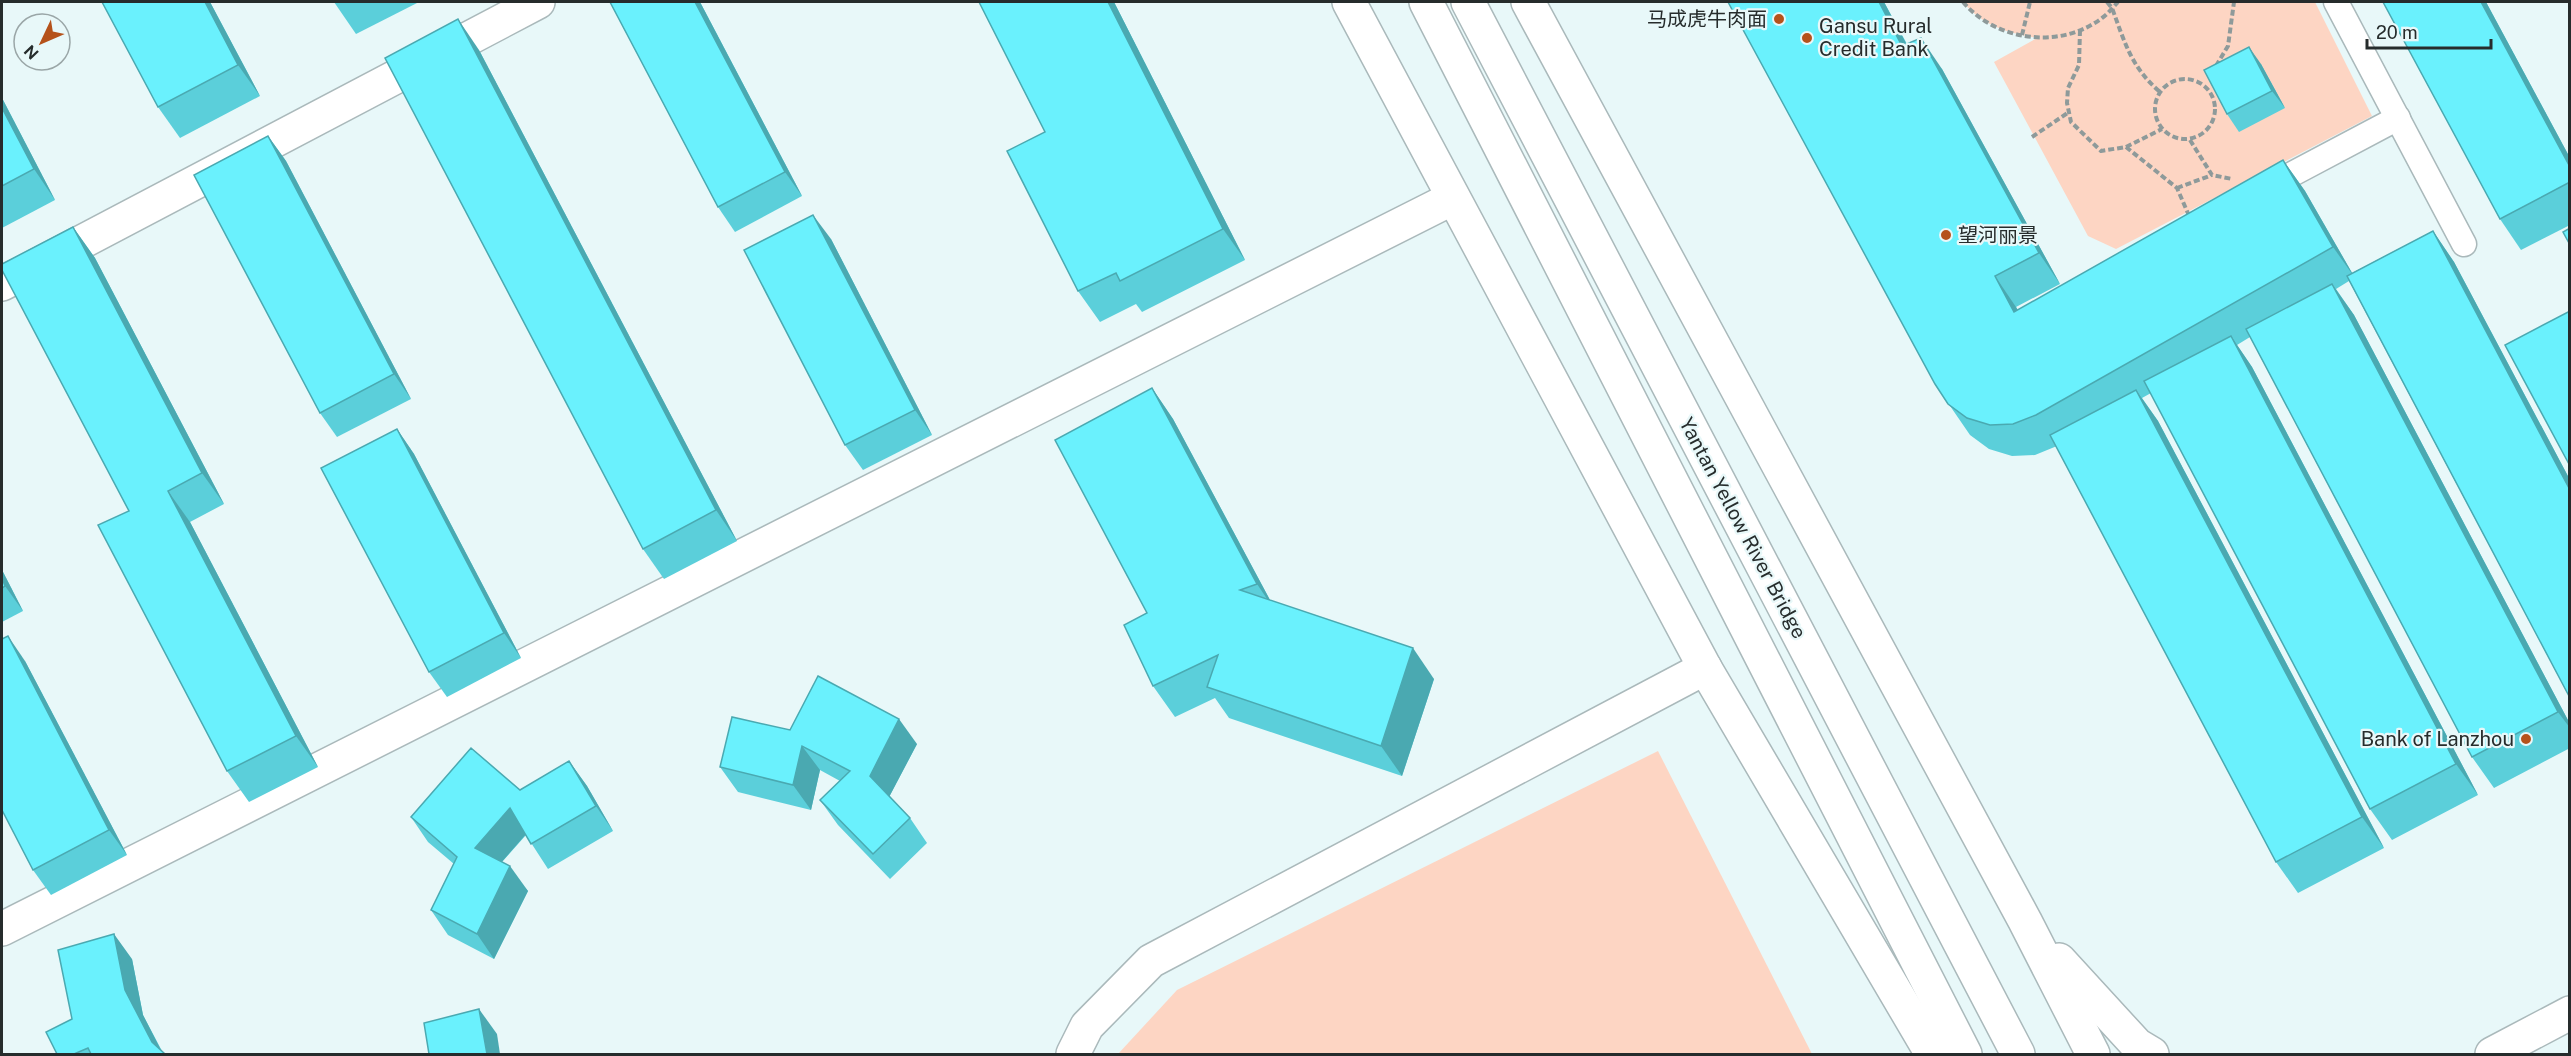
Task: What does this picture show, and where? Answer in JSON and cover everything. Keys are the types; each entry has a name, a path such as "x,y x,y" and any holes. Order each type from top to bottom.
{"main road":[{"path":"2,284 538,2"},
{"path":"1348,2 1705,668 1932,1054"},
{"name":"Yantan Yellow River Bridge","path":"1426,2 1965,1054"},
{"name":"Yantan Yellow River Bridge","path":"1468,2 2018,1054"},
{"path":"1528,2 2025,921 2093,1054"},
{"path":"2,928 1453,198"},
{"path":"1073,1054 1087,1026 1151,961 1705,668"},
{"path":"2025,921 2091,997 2138,1045 2152,1054"},
{"path":"2492,1054 2570,1013"}],"lane":[{"path":"2336,2 2464,243"},
{"path":"2246,198 2398,118"}],"path":[{"path":"1963,2 1973,13 2003,32 2043,38 2080,30 2102,18 2118,2"},
{"path":"2022,35 2030,2"},
{"path":"2107,2 2112,8 2131,61 2144,78 2160,92"},
{"path":"2205,85 2228,46 2234,2"},
{"path":"2080,30 2079,65 2068,88 2068,112 2071,122 2102,151 2126,147 2162,129"},
{"path":"2186,78 2205,85 2215,102 2214,122 2200,137 2180,140 2162,129 2155,111 2160,92 2176,80 2186,78"},
{"path":"2032,137 2068,112"},
{"path":"2190,140 2212,175"},
{"path":"2126,147 2177,188 2193,227"},
{"path":"2177,188 2212,175 2268,187"}],"shaded area":[{"path":"1963,2 2315,2 2372,116 2116,249 2088,236 1994,62 2037,38 2016,34 1988,23"},
{"path":"1658,751 1812,1054 1118,1054 1177,990"}],"building":[{"path":"102,2 205,2 238,65 158,107"},
{"path":"610,2 695,2 785,172 718,207"},
{"path":"979,2 1108,2 1223,229 1120,281 1116,273 1078,291 1007,151 1045,132"},
{"name":"望河丽景","path":"1728,2 1879,2 1902,46 1921,38 2039,253 1995,276 2014,312 2283,160 2333,247 2036,415 2013,424 1990,425 1967,418 1948,404 1935,384"},
{"path":"2383,2 2481,2 2570,167 2570,182 2500,219"},
{"path":"458,19 716,510 643,549 385,58"},
{"path":"2249,47 2272,91 2227,114 2204,70"},
{"path":"2,108 34,169 2,186"},
{"path":"268,136 394,374 320,413 194,175"},
{"path":"813,215 915,410 845,445 744,250"},
{"path":"73,227 202,473 168,491 296,736 227,771 98,525 129,511 2,270 2,264"},
{"path":"2570,228 2570,245 2563,232"},
{"path":"2433,231 2570,490 2570,698 2347,276"},
{"path":"2332,284 2558,712 2472,757 2246,329"},
{"path":"2570,311 2570,466 2505,345"},
{"path":"2231,336 2456,764 2370,809 2144,381"},
{"path":"1152,388 1257,584 1240,590 1413,648 1381,746 1207,687 1218,655 1153,686 1124,625 1147,613 1055,440"},
{"path":"2136,390 2362,817 2276,862 2050,435"},
{"path":"397,429 504,633 429,672 321,468"},
{"path":"8,636 109,830 33,870 2,810 2,639"},
{"path":"818,676 899,719 870,776 910,818 873,854 820,800 850,771 802,746 793,785 720,767 732,717 790,730"},
{"path":"471,748 520,790 569,761 596,806 531,844 510,808 475,848 510,866 477,934 431,910 457,857 411,817"},
{"path":"114,934 125,990 152,1042 165,1054 91,1054 88,1048 74,1054 57,1054 46,1032 72,1019 58,950"},
{"path":"479,1009 487,1054 429,1054 424,1023"}],"place":[{"name":"马成虎牛肉面","path":"1779,19"},
{"name":"Gansu Rural Credit Bank","path":"1807,38"},
{"name":"望河丽景","path":"1946,235"},
{"name":"Bank of Lanzhou","path":"2526,739"}]}
